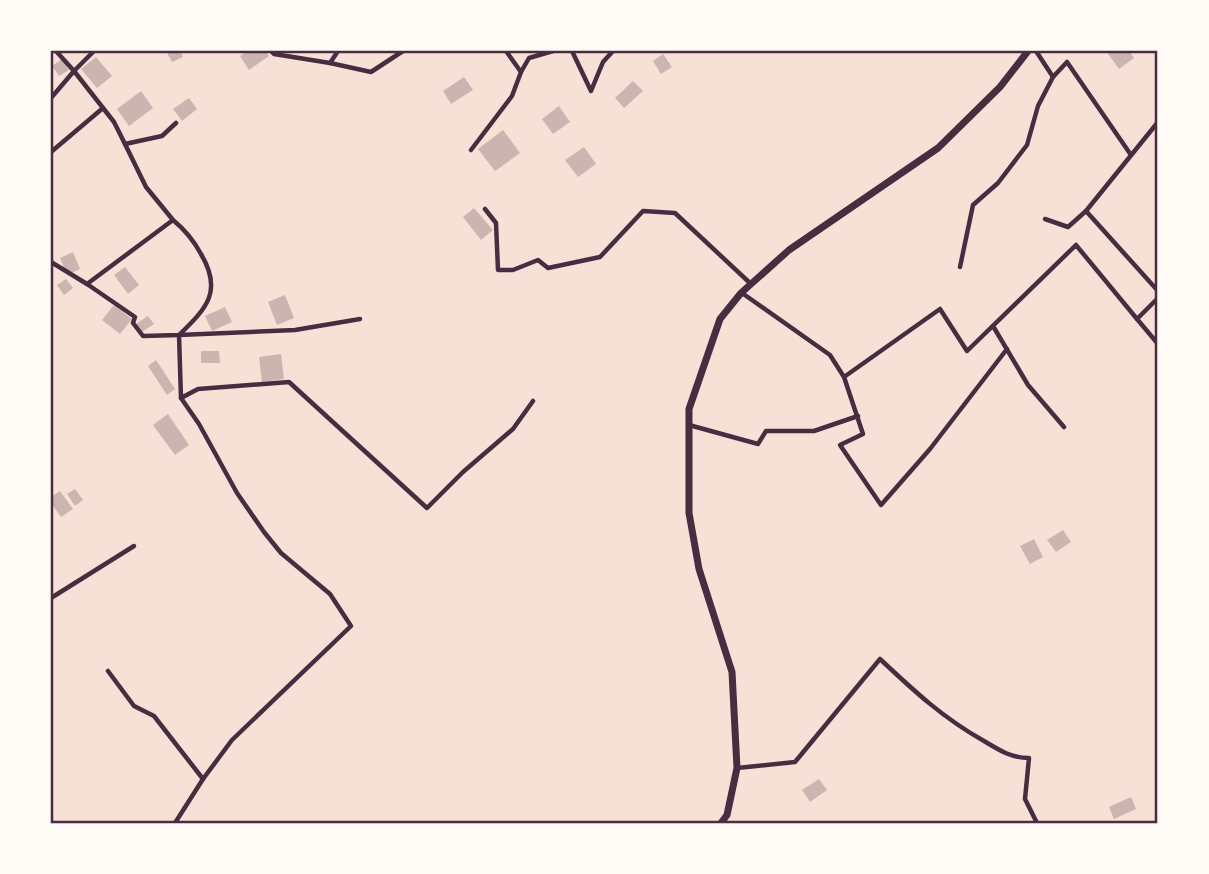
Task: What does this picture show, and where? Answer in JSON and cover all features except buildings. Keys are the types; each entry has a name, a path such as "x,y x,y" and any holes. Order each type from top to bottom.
{"main road":[{"path":"721,823 727,815 737,768 732,672 699,569 689,513 689,409 720,319 741,293 789,250 938,148 1000,87 1028,51"}],"street":[{"path":"56,51 114,122 146,187 182,227 209,267 213,287 206,306 179,335 181,398 199,424 237,494 264,532 281,553 330,594 351,626 232,740 175,823"},
{"path":"51,98 94,51"},
{"path":"271,51 274,54 371,72 403,51"},
{"path":"330,63 338,51"},
{"path":"506,51 521,72"},
{"path":"471,149 512,96 529,58 553,51"},
{"path":"572,51 591,91 603,62 613,51"},
{"path":"1036,51 1053,77"},
{"path":"960,267 973,205 998,183 1027,145 1038,106 1053,77 1067,62 1131,155"},
{"path":"51,152 103,108"},
{"path":"1045,219 1068,227 1086,211 1158,122"},
{"path":"125,144 162,135 176,123"},
{"path":"485,209 496,223 498,270 513,270 538,260 548,268 600,257 643,211 664,212 675,213 751,284"},
{"path":"1086,211 1158,291"},
{"path":"87,284 173,220"},
{"path":"844,377 940,309 967,351 1076,245 1158,344"},
{"path":"51,262 135,317 133,323 143,336 295,330 360,320"},
{"path":"741,293 830,355 844,377 863,434 840,445 881,505 930,449 1007,349"},
{"path":"1137,319 1158,298"},
{"path":"993,326 1028,385 1064,427"},
{"path":"181,398 198,389 289,382 427,508 463,472 513,429 533,401"},
{"path":"689,425 758,444 766,431 814,431 858,416"},
{"path":"51,598 134,546"},
{"path":"737,768 795,762 880,659 925,702 954,724 1015,758 1029,758 1025,799 1037,823"},
{"path":"108,671 134,706 154,716 203,779"}]}
